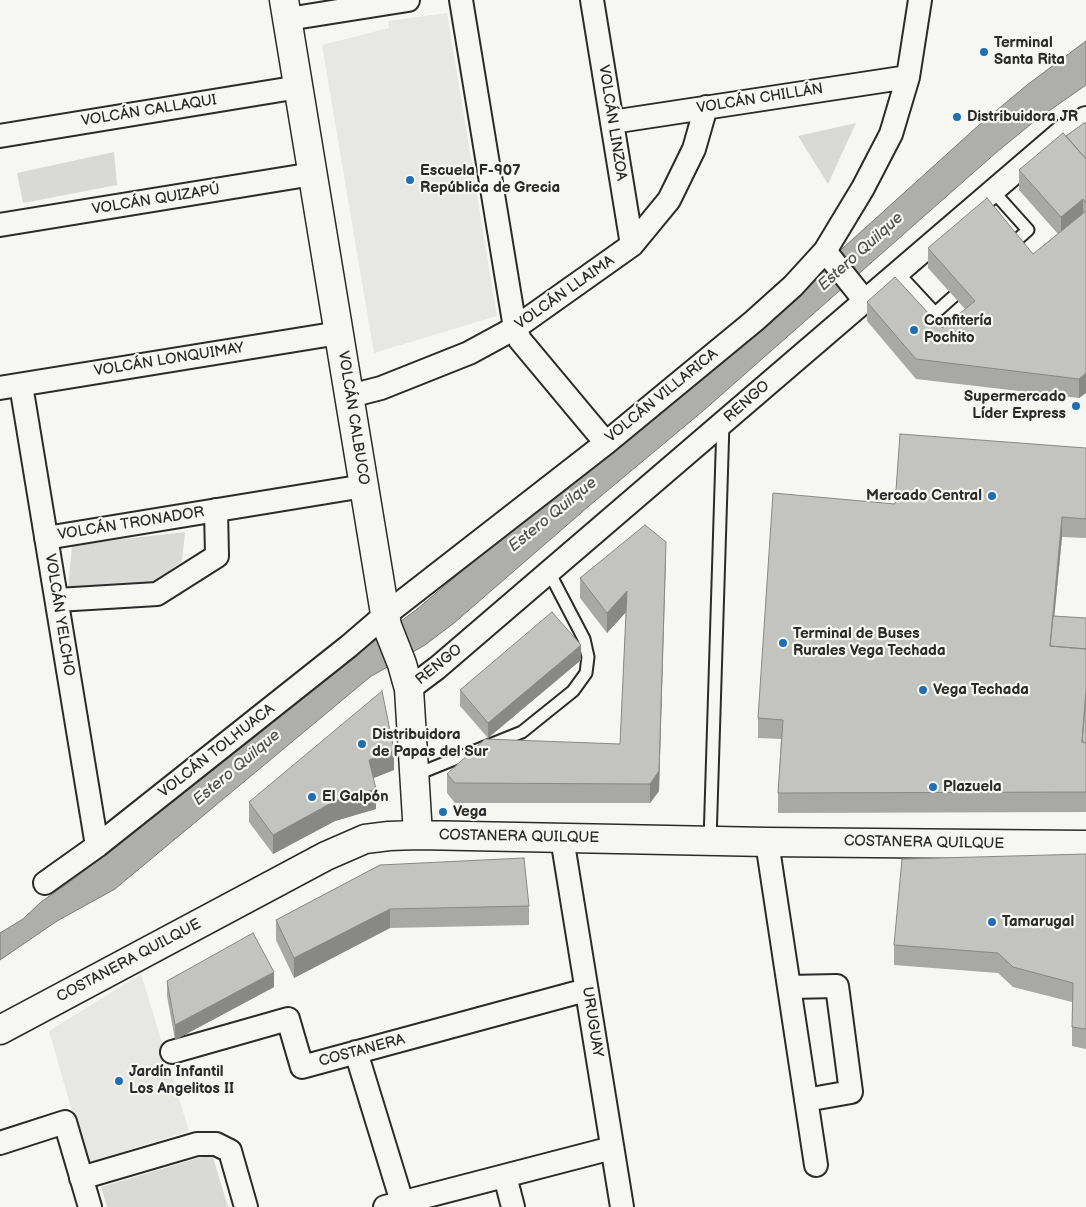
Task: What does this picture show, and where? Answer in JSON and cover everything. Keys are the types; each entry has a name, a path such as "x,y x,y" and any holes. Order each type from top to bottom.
{"main road":[{"name":"VOLCÁN CALBUCO","path":"286,10 386,621 406,677 415,775 418,834"},
{"name":"COSTANERA QUILQUE","path":"0,1030 332,853 366,839 418,834 767,842 1086,845"}],"street":[{"path":"286,10 408,0"},
{"path":"461,0 515,328 520,340 606,443"},
{"name":"VOLCÁN LINZOA","path":"592,0 632,245"},
{"name":"VOLCÁN VILLARICA","path":"386,621 754,321 827,254 891,134 908,77 920,0"},
{"name":"VOLCÁN CHILLÁN","path":"612,122 908,77"},
{"name":"VOLCÁN CALLAQUI","path":"0,136 298,87"},
{"name":"VOLCÁN LLAIMA","path":"350,396 382,388 469,353 515,328 632,245 668,200 694,149 706,107"},
{"name":"RENGO","path":"406,677 437,668 723,423 860,294 898,273 1064,130 1086,118"},
{"name":"VOLCÁN QUIZAPÚ","path":"0,225 313,174"},
{"path":"827,254 860,294"},
{"name":"VOLCÁN LONQUIMAY","path":"11,386 339,333"},
{"name":"VOLCÁN YELCHO","path":"11,386 46,538 97,846"},
{"name":"VOLCÁN TRONADOR","path":"46,538 364,486"},
{"name":"VOLCÁN TRONADOR","path":"57,600 157,594 217,556 216,510"},
{"name":"VOLCÁN TOLHUACA","path":"45,883 97,846 349,646 386,621"},
{"name":"URUGUAY","path":"562,838 622,1207"},
{"path":"767,842 816,1165"},
{"path":"789,987 837,986 851,1092 806,1100"},
{"name":"COSTANERA","path":"172,1052 288,1019 302,1067 586,990"},
{"path":"356,1052 393,1205 612,1148"},
{"path":"0,1143 65,1122 90,1207"},
{"path":"81,1178 198,1144 216,1144 230,1151 246,1207"},
{"path":"505,1176 513,1207"}],"lane":[{"path":"993,191 1028,230 1010,246"},
{"path":"898,273 935,314 954,296"},
{"path":"710,841 723,423"},
{"path":"415,775 522,732 572,691 586,673 588,656 584,640 549,572"}],"shaded area":[{"name":"Escuela F-907 República de Grecia","path":"447,13 497,316 374,353 322,45 389,28 388,21"},
{"path":"856,123 828,184 798,136"},
{"path":"114,152 117,185 23,203 17,173"},
{"path":"185,532 182,561 149,586 68,588 72,545"},
{"name":"Jardín Infantil Los Angelitos II","path":"141,974 189,1131 87,1163 49,1031"},
{"path":"212,1154 228,1207 107,1207 101,1187"}],"water":[{"name":"Estero Quilque","path":"1086,41 1086,85 1036,120 998,151 703,411 589,506 454,623 425,645 370,677 115,889 57,921 0,960 0,933 23,919 41,902 75,878 256,736 355,655 416,610 535,509 787,302 843,248 979,125 1027,85"}],"building":[{"path":"1086,123 1086,159 1066,136"},
{"path":"1063,133 1086,159 1086,203 1083,199 1061,217 1019,170"},
{"path":"987,198 1033,254 1086,211 1086,373 1079,379 916,359 867,302 895,277 942,328 975,301 928,248"},
{"path":"900,434 1086,448 1086,519 1062,517 1050,646 1086,649 1086,691 1082,742 1086,743 1086,792 778,793 783,720 758,718 773,493 895,504"},
{"path":"645,525 666,542 659,771 650,784 455,783 447,774 485,739 620,744 627,591 607,613 580,578"},
{"path":"552,612 581,645 488,723 460,690"},
{"path":"1053,616 1086,618 1086,649 1050,646"},
{"path":"382,691 394,750 369,760 376,789 335,801 273,835 249,802"},
{"path":"1086,695 1086,743 1082,742"},
{"name":"Tamarugal","path":"1086,854 1086,1029 1072,1027 1073,983 1013,967 998,953 894,945 902,859"},
{"path":"524,858 529,906 390,909 294,958 276,920 380,865"},
{"path":"253,933 274,972 175,1025 167,981"}],"place":[{"name":"Terminal Santa Rita","path":"984,52"},
{"name":"Distribuidora JR","path":"957,117"},
{"name":"Escuela F-907 República de Grecia","path":"410,180"},
{"name":"Confitería Pochito","path":"914,330"},
{"name":"Supermercado Líder Express","path":"1076,406"},
{"name":"Mercado Central","path":"992,496"},
{"name":"Terminal de Buses Rurales Vega Techada","path":"783,643"},
{"name":"Vega Techada","path":"923,690"},
{"name":"Distribuidora de Papas del Sur","path":"362,744"},
{"name":"Plazuela","path":"933,787"},
{"name":"El Galpón","path":"312,797"},
{"name":"Vega","path":"443,812"},
{"name":"Tamarugal","path":"992,922"},
{"name":"Jardín Infantil Los Angelitos II","path":"119,1081"}]}
